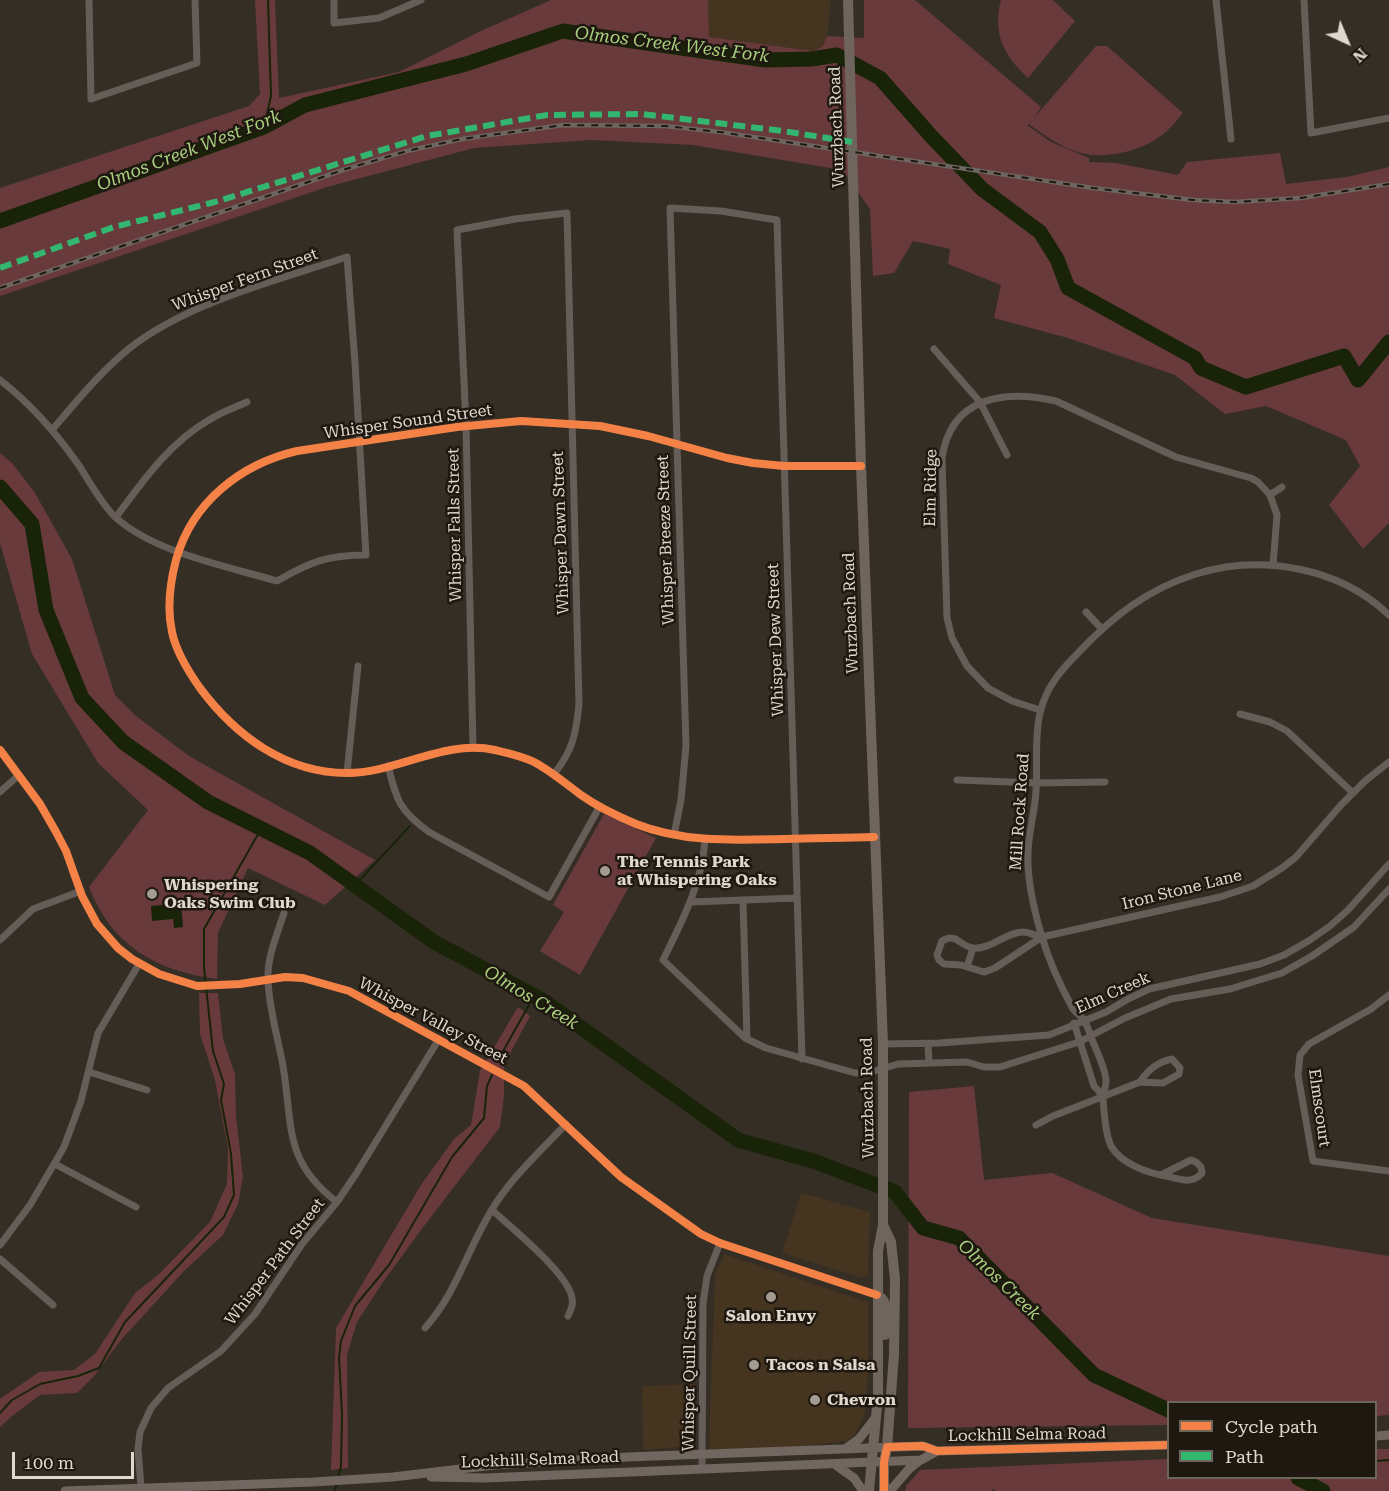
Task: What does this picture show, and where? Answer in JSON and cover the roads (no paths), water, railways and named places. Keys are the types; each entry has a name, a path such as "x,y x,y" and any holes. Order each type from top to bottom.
{"main road":[{"name":"Wurzbach Road","path":"848,0 861,466 883,1069 883,1225 878,1251 876,1417 869,1491"},
{"name":"Wurzbach Road","path":"883,1225 891,1242 895,1279 894,1345 884,1462 884,1491"},
{"path":"891,1242 885,1263 884,1288 877,1295 882,1297 885,1303 885,1334 894,1345"},
{"path":"844,1449 860,1438 876,1417"},
{"name":"Lockhill Selma Road","path":"65,1491 313,1482 393,1477 494,1465 627,1457 923,1446 938,1451 1167,1445"},
{"name":"Lockhill Selma Road","path":"393,1477 485,1478 835,1465 921,1460 938,1451"},
{"path":"759,1467 760,1452"},
{"path":"890,1491 909,1469 921,1460"},
{"path":"835,1465 854,1478 863,1491"}],"street":[{"path":"89,0 91,99 197,63 195,0"},
{"path":"334,0 334,23 380,18 421,0"},
{"path":"1216,0 1231,138"},
{"path":"1304,0 1311,133 1389,118"},
{"name":"Whisper Breeze Street","path":"674,835 681,800 686,746 670,208 721,211 777,220"},
{"name":"Whisper Falls Street","path":"473,748 466,425 457,230 515,219 567,213"},
{"name":"Whisper Dawn Street","path":"554,774 565,761 575,740 579,704 567,213"},
{"name":"Whisper Dew Street","path":"777,220 802,1059"},
{"name":"Whisper Fern Street","path":"52,430 89,385 132,346 158,329 214,302 347,257 360,443"},
{"path":"934,349 980,402 1007,455"},
{"path":"0,380 52,430 116,517 143,537 179,552 277,582 303,566 320,560 340,555 366,555 360,443"},
{"name":"Elm Ridge","path":"1040,710 1012,701 988,688 973,674 961,657 949,628 942,489 943,452 948,433 964,412 980,402 1008,396 1035,397 1056,401 1176,457 1251,478 1270,495"},
{"path":"116,517 174,446 210,419 247,402"},
{"name":"Whisper Sound Street","path":"861,466 784,466 727,459 600,426 521,421 466,425 297,451 280,455 250,468 212,497 193,523 179,552 172,579 170,611 172,633 185,665 209,700 236,729 277,756 308,767 347,773 376,770 444,751 490,749 531,761 600,806 638,825 674,835 705,840 874,837"},
{"path":"1273,565 1277,515 1270,495 1282,487"},
{"name":"Mill Rock Road","path":"1161,1175 1191,1160 1201,1167 1202,1173 1197,1179 1190,1181 1161,1175 1142,1169 1117,1154 1110,1145 1103,1096 1106,1081 1100,1060 1085,1021 1074,1011 1048,955 1030,889 1028,844 1037,783 1037,733 1040,710 1047,691 1059,672 1101,628 1137,600 1182,578 1231,566 1273,565 1332,579 1351,588 1389,615"},
{"path":"1086,612 1101,628"},
{"path":"347,773 358,666"},
{"path":"1240,714 1270,722 1287,731 1353,793"},
{"name":"Whisper Valley Street","path":"0,750 40,804 56,832 89,910 118,948 139,964 159,974 197,986 219,986 285,977 303,978 349,991 524,1086 621,1177 701,1234 720,1243 877,1295"},
{"name":"Iron Stone Lane","path":"1042,937 1220,897 1253,886 1296,857 1353,793 1389,762"},
{"path":"388,766 401,807 416,822 429,832 549,897 600,806"},
{"path":"0,792 19,775"},
{"path":"957,780 1037,783 1105,782"},
{"path":"705,840 701,873 691,902 663,960 747,1039"},
{"name":"Elm Creek","path":"882,1044 928,1044 1049,1035 1106,1012 1149,989 1235,970 1284,955 1310,940 1348,910 1389,864"},
{"name":"Elm Creek","path":"747,1039 766,1048 855,1073 883,1069 898,1064 929,1062 967,1062 984,1067 1000,1066 1079,1042 1125,1018 1171,999 1230,988 1282,973 1337,940 1354,927 1389,890"},
{"path":"0,940 33,909 81,891"},
{"path":"691,902 797,898"},
{"path":"743,900 747,1039"},
{"path":"284,913 272,950 268,979 284,1071 293,1142 301,1162 312,1179 337,1202"},
{"path":"1024,932 1042,937 995,968 984,972 944,964 937,955 942,941 952,937 973,948 1024,932"},
{"path":"967,967 973,948"},
{"path":"0,1245 30,1205 55,1164 75,1121 98,1033 139,964"},
{"name":"Elmscourt","path":"1389,995 1371,1009 1309,1044 1300,1055 1298,1075 1313,1161 1389,1171"},
{"name":"Mill Rock Road","path":"1074,1011 1074,1025 1094,1086 1103,1096"},
{"name":"Whisper Path Street","path":"141,1488 139,1440 143,1423 151,1408 168,1388 202,1366 239,1334 255,1314 302,1244 337,1202 439,1039"},
{"path":"928,1044 929,1062"},
{"path":"1036,1125 1053,1116 1140,1082 1163,1083 1179,1074 1180,1068 1172,1059 1167,1060 1149,1069 1140,1082"},
{"path":"1088,1065 1100,1060"},
{"path":"89,1072 147,1090"},
{"path":"425,1328 445,1305 492,1210 515,1179 566,1124"},
{"path":"55,1164 136,1207"},
{"path":"492,1210 559,1274 572,1296 573,1306 568,1316"},
{"name":"Whisper Quill Street","path":"702,1469 703,1304 707,1276 720,1243"},
{"path":"0,1259 53,1305"},
{"path":"627,1457 628,1472"}],"waterway":[{"path":"264,127 271,96 268,0"},
{"name":"Olmos Creek West Fork","path":"0,221 264,127 305,105 466,64 563,31 765,60 811,59 837,55 880,78 982,189 1040,232 1057,259 1068,288 1195,358 1201,368 1246,387 1344,356 1358,380 1389,342"},
{"name":"Olmos Creek","path":"0,487 32,524 46,610 82,698 123,742 208,802 310,853 434,942 544,1001 738,1140 816,1162 895,1192 923,1228 959,1238 1094,1375 1167,1410"},
{"path":"355,885 410,826"},
{"path":"0,1413 12,1400 40,1384 78,1376 99,1368 125,1322 224,1217 234,1195 231,1154 221,1100 224,1084 213,1051 204,968 204,929 261,829"},
{"path":"497,1062 534,996"},
{"path":"338,1477 341,1466 342,1415 339,1357 341,1341 355,1306 389,1265 452,1157 484,1118 487,1086 492,1075"},
{"path":"1377,1461 1389,1460"},
{"name":"Olmos Creek","path":"1300,1479 1323,1491"},
{"path":"335,1491 337,1482"}],"railway":[{"path":"0,288 346,169 407,151 462,139 563,125 665,126 720,132 1093,188 1193,200 1234,202 1301,198 1389,184"}],"place":[{"name":"The Tennis Park at Whispering Oaks","path":"605,871"},
{"name":"Whispering Oaks Swim Club","path":"152,894"},
{"name":"Salon Envy","path":"771,1297"},
{"name":"Tacos n Salsa","path":"754,1365"},
{"name":"Chevron","path":"815,1400"}]}
